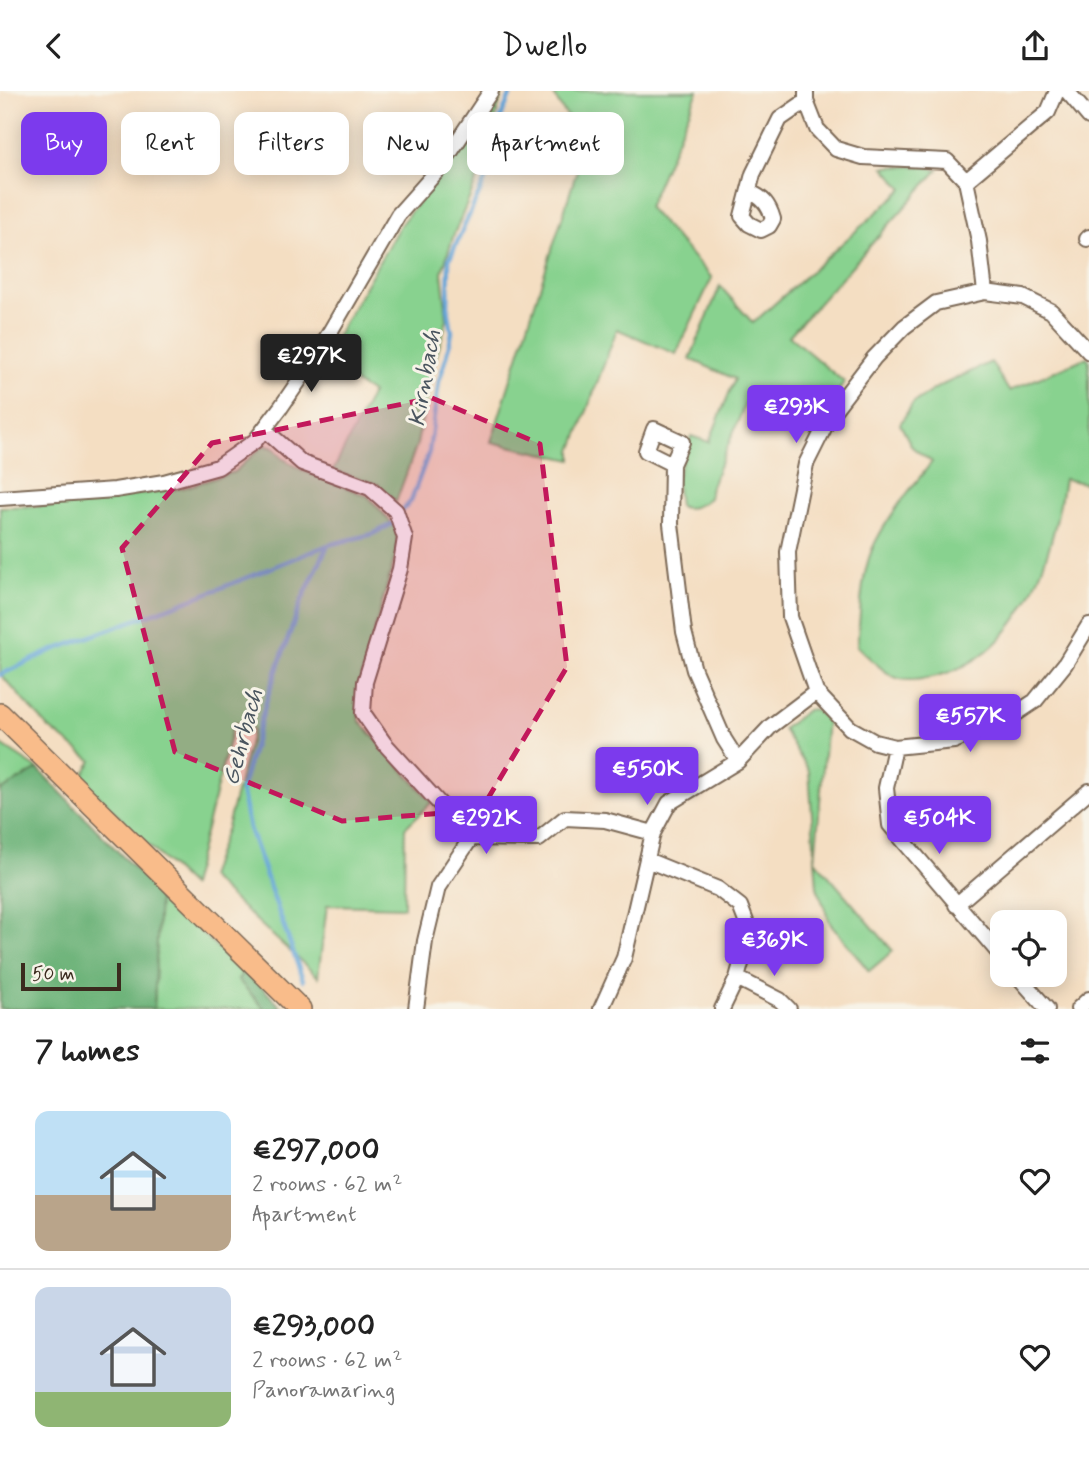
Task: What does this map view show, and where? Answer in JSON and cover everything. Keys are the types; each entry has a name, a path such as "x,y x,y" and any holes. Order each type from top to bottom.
{"main road":[{"path":"0,714 300,1009"}],"street":[{"path":"0,498 115,490 195,474 218,467 236,456 265,430 316,356 398,215 439,169 491,91"},
{"path":"966,181 1048,112 1057,91"},
{"path":"1067,91 1089,117"},
{"path":"749,192 753,174 780,119 806,96 817,129 836,149 863,156 947,161 966,181 979,241 985,292"},
{"path":"1089,351 1051,311 1023,297 985,292 936,303 904,327 874,358 831,414 806,464 788,552 790,617 816,692 849,728 875,742 895,747 954,741 1008,719 1035,701 1065,664 1089,625"},
{"path":"265,430 302,463 370,488 396,511 405,538 400,569 365,682 363,713 384,743 471,838 539,839 565,817 605,820 653,833"},
{"path":"672,464 671,524 684,632 694,670 724,739 738,761"},
{"path":"601,1009 624,958 653,833 669,803 738,761 771,726 816,692"},
{"path":"895,747 886,788 890,825 990,943"},
{"path":"956,905 1089,790"},
{"path":"416,1009 425,941 438,887 471,838"},
{"path":"648,860 718,889 740,906 750,932 737,978 722,1009"},
{"path":"737,978 780,1000 789,1009"},
{"path":"1028,987 1047,1009"},
{"path":"1078,1009 1089,999"}],"highlighted area":[{"path":"432,398 540,444 567,667 481,810 342,821 175,752 122,548 212,443"}],"green space":[{"path":"500,91 503,91 497,112 486,112"},
{"path":"552,91 698,91 648,207 712,278 676,354 617,329 572,451 572,460 491,442 576,175 624,175 624,112 564,112"},
{"path":"467,141 467,175 479,175 454,234 442,272 447,320 430,378 417,444 396,502 377,484 333,471 372,393 322,362 400,225 440,175 453,175 453,159"},
{"path":"922,166 938,170 789,336 844,382 816,428 748,397 711,486 709,498 695,507 679,506 676,479 691,436 709,442 735,379 690,359 720,286 753,323 903,189 884,167"},
{"path":"1087,357 1089,484 1064,479 1043,566 1016,620 997,642 974,660 947,673 912,680 900,679 890,674 857,646 864,579 871,553 895,510 932,462 912,447 900,424 913,403 938,387 991,362 1009,391"},
{"path":"264,445 274,448 282,458 304,471 368,496 397,529 397,550 358,690 359,720 432,802 405,828 404,907 327,905 318,977 209,877 227,827 253,729 234,722 191,886 80,779 92,761 49,728 0,674 0,507 45,506 183,488 234,472"},
{"path":"813,709 827,720 815,859 809,771 783,729 807,710"},
{"path":"0,744 38,769 0,791"},
{"path":"38,769 159,894 154,1009 0,1009 0,791"},
{"path":"815,860 893,951 869,971 830,923 817,887"},
{"path":"159,894 243,971 239,980 265,1009 154,1009"},
{"path":"243,971 283,1009 265,1009 238,980"}],"waterway":[{"name":"Kirnbach","path":"403,510 411,501 429,452 439,381 452,332 448,308 449,260 495,158 499,122 512,91"},
{"name":"Kirnbach","path":"0,675 51,651 328,545 373,534 392,524"},
{"name":"Gehrbach","path":"303,980 249,828 241,790 269,692 301,602 328,545"}]}
